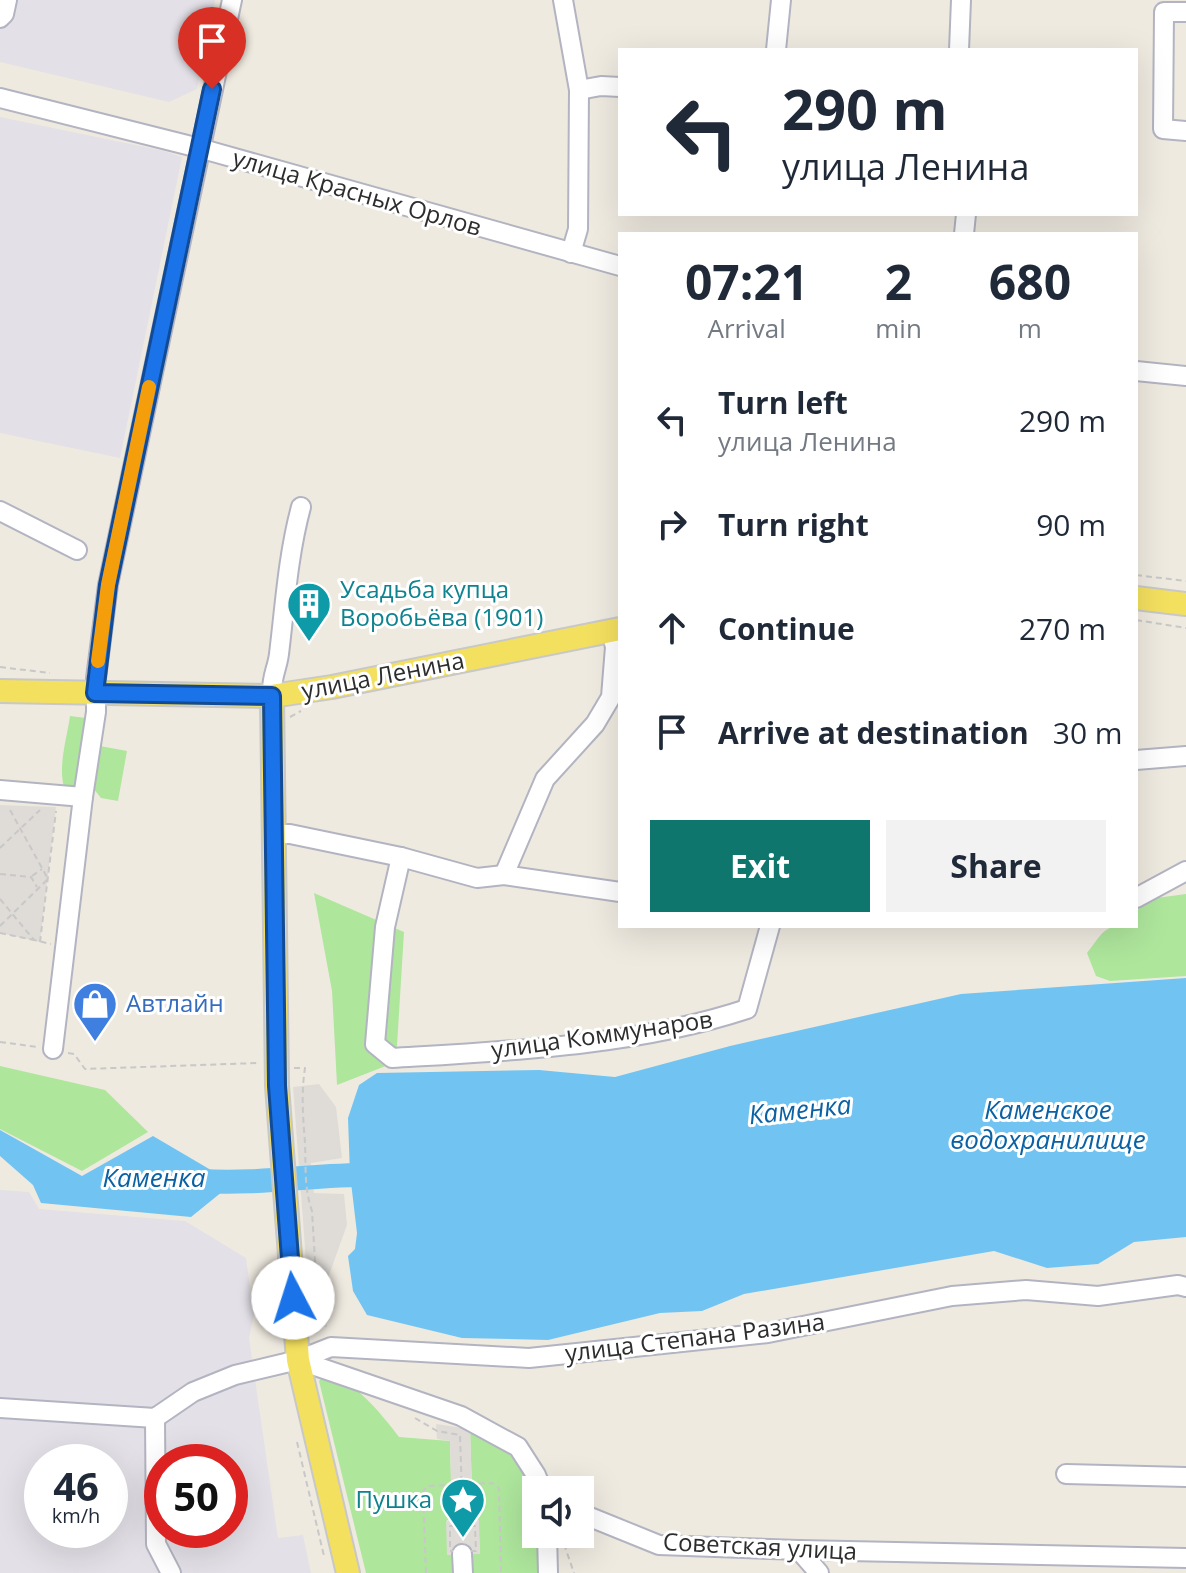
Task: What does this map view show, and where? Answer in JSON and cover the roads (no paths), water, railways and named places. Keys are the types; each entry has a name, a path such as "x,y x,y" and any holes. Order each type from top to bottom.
{"main road":[{"path":"1138,598 1186,604"},
{"name":"улица Ленина","path":"0,691 272,696 332,687 615,630"},
{"path":"272,696 283,1077 303,1334 298,1360 348,1573"}],"street":[{"path":"0,18 7,0"},
{"path":"53,1049 96,712 95,693 108,585 232,0"},
{"path":"563,0 579,90 578,229 571,253"},
{"path":"776,48 781,0"},
{"path":"959,48 961,0"},
{"path":"1186,12 1164,12 1163,129 1186,131"},
{"path":"579,90 618,87"},
{"name":"улица Красных Орлов","path":"0,98 199,148 618,265"},
{"path":"1138,371 1186,376"},
{"path":"272,696 271,678 279,660 289,565 301,507"},
{"path":"0,511 77,550"},
{"path":"504,875 545,779 595,724 611,697 615,630"},
{"path":"1138,760 1186,756"},
{"path":"4,798 55,801 83,797"},
{"path":"275,834 290,834 401,857 477,878 504,875 618,892"},
{"name":"улица Коммунаров","path":"401,857 385,927 375,1044 392,1058 541,1049 704,1023 747,1009 769,928"},
{"path":"1138,897 1186,871"},
{"name":"улица Степана Разина","path":"155,1418 193,1392 235,1375 298,1360 331,1347 529,1358 768,1333 952,1296 1026,1290 1098,1296 1178,1285 1186,1287"},
{"path":"298,1360 473,1422 518,1447 536,1476"},
{"path":"0,1408 155,1418 156,1544 171,1573"},
{"path":"1066,1474 1186,1477"},
{"name":"Советская улица","path":"594,1519 659,1545 1116,1565 1186,1558"},
{"path":"547,1548 548,1573"},
{"path":"799,1550 819,1573"}],"water":[{"name":"Каменское водохранилище","path":"1186,978 1186,1237 1134,1242 1098,1264 1047,1268 994,1251 744,1294 702,1311 660,1313 548,1340 462,1338 367,1315 353,1291 348,1256 355,1249 357,1233 348,1118 359,1085 377,1073 539,1070 615,1077 730,1046 961,994"},
{"name":"Каменка","path":"0,1130 82,1176 153,1136 233,1183 191,1217 41,1203 33,1185 0,1156"}],"waterway":[{"name":"Каменка","path":"201,1181 384,1175"}],"place":[{"name":"Усадьба купца Воробьёва (1901)","path":"309,643"},
{"name":"Автлайн","path":"95,1043"},
{"name":"Пушка","path":"463,1539"}]}
